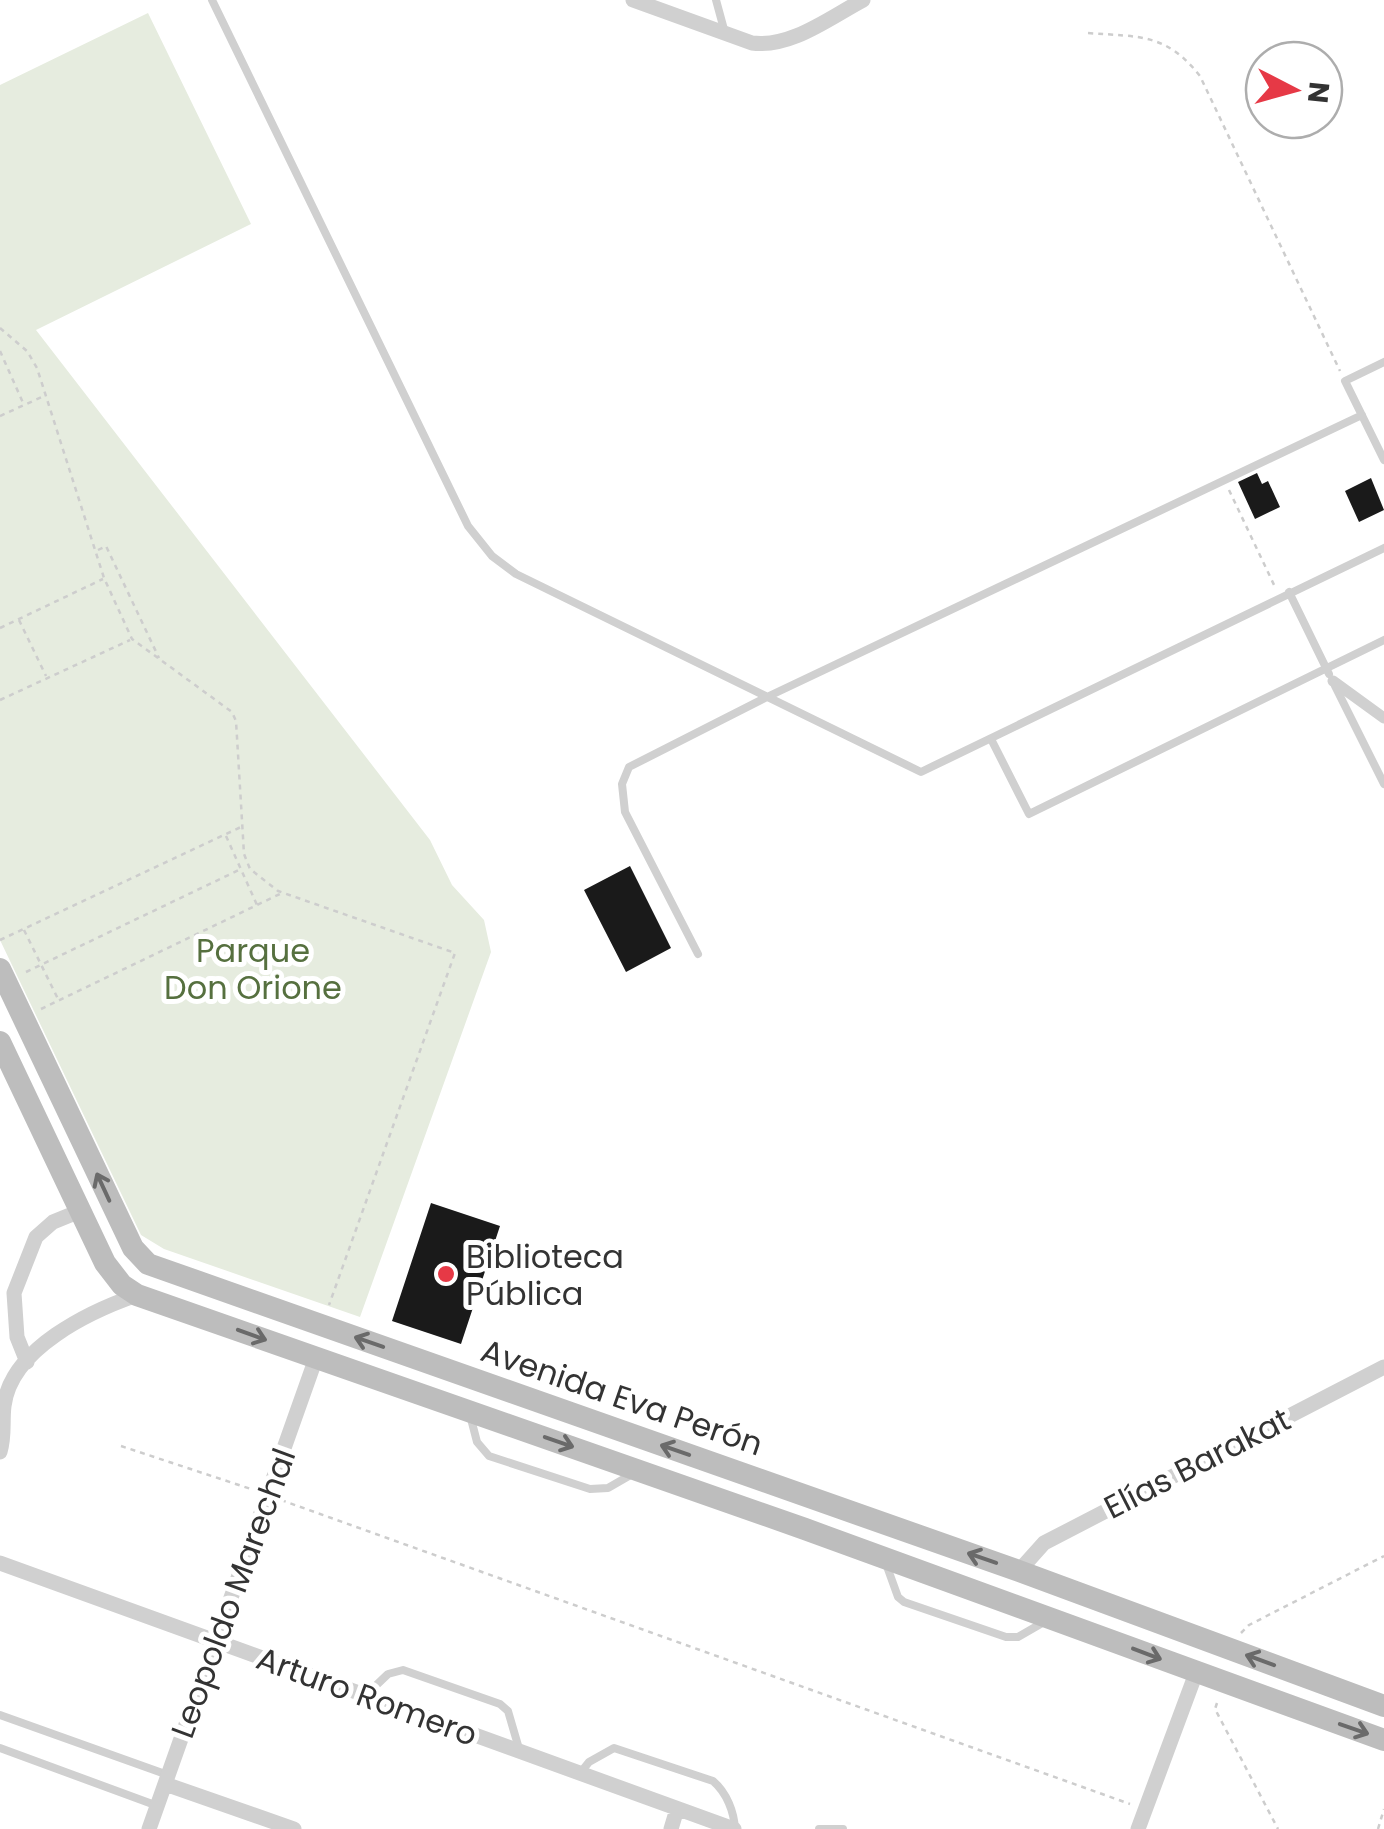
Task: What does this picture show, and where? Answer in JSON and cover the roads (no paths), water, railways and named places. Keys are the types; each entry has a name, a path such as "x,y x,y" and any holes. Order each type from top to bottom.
{"main road":[{"name":"Avenida Eva Perón","path":"3,975 139,1258 213,1288 1019,1572 1384,1706"},
{"name":"Avenida Eva Perón","path":"0,1042 113,1276 137,1295 805,1528 1384,1740"},
{"path":"204,1318 213,1288"},
{"path":"470,1411 481,1382"},
{"path":"805,1528 814,1499"},
{"path":"1099,1636 1106,1605"},
{"path":"1299,1710 1314,1679"}],"street":[{"path":"632,0 725,34 770,45 784,42 863,0"},
{"path":"1330,675 1384,718"},
{"path":"27,1362 17,1337 14,1293 36,1237 53,1222 80,1211"},
{"path":"0,1452 6,1426 2,1400 27,1362 64,1327 137,1295"},
{"name":"Leopoldo Marechal","path":"149,1829 316,1358"},
{"name":"Elías Barakat","path":"1019,1572 1044,1542 1384,1367"},
{"name":"Arturo Romero","path":"0,1563 735,1829"},
{"path":"1138,1829 1196,1672"},
{"path":"166,1780 294,1829"},
{"path":"670,1829 677,1809"}],"lane":[{"path":"212,0 468,526 492,556 516,574 921,772 1384,548"},
{"path":"716,0 725,34"},
{"path":"1384,362 1346,382 1384,460"},
{"path":"698,954 625,812 621,798 629,768 767,696 1362,414"},
{"path":"1285,595 1384,784"},
{"path":"991,739 1029,814 1330,675 1384,640"},
{"path":"470,1411 477,1442 489,1456 599,1490 638,1470"},
{"path":"883,1557 894,1590 904,1602 1012,1638 1050,1618"},
{"path":"365,1696 388,1674 402,1670 500,1704 508,1711 520,1752"},
{"path":"0,1715 166,1780"},
{"path":"0,1748 157,1806"},
{"path":"579,1774 588,1762 614,1748 714,1782 735,1816 735,1829"},
{"path":"819,1829 843,1829"}],"place":[{"name":"Biblioteca Pública","path":"446,1274"}],"park label":[{"name":"Parque Don Orione","path":"253,968"}]}
